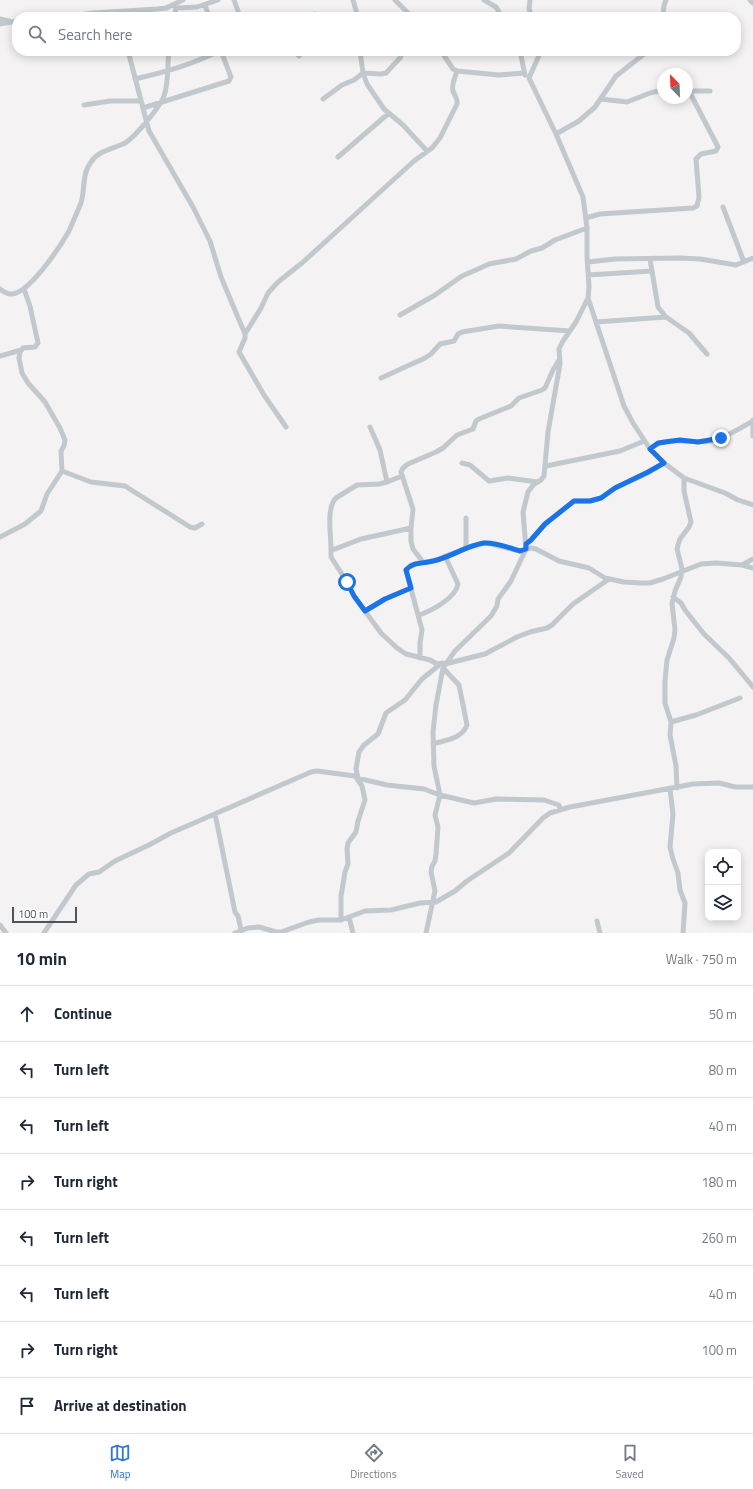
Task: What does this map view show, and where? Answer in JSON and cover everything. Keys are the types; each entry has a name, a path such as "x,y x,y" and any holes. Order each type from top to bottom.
{"street":[{"path":"175,12 176,6 183,0"},
{"path":"139,12 176,6 187,9 218,0"},
{"path":"234,0 238,12"},
{"path":"353,0 357,12"},
{"path":"395,0 407,12"},
{"path":"484,0 496,8 499,12"},
{"path":"530,0 530,12"},
{"path":"664,12 666,0"},
{"path":"750,0 753,3"},
{"path":"205,5 207,12"},
{"path":"0,19 12,21"},
{"path":"0,24 12,22"},
{"path":"129,56 146,122 154,140 210,241 221,277 245,334"},
{"path":"1,290 6,294 11,294 24,289 53,256 69,230 81,201 90,162 96,156 110,148 126,142 138,132 164,97 169,56"},
{"path":"135,79 168,71 210,56"},
{"path":"143,108 230,80 231,77 222,56"},
{"path":"361,56 363,73 367,84 384,109 403,125 427,151"},
{"path":"323,99 342,85 354,80 363,73 386,73 401,56"},
{"path":"444,56 453,69 458,72 499,75 524,73"},
{"path":"521,56 524,73 529,78 556,134 583,197 588,228 588,298 624,406 644,441 664,463 684,478 725,492 738,500 753,505"},
{"path":"529,78 539,56"},
{"path":"556,134 579,121 594,107 616,76 642,56"},
{"path":"286,426 264,396 239,352 245,338 245,334 261,308 268,293 278,282 302,263 414,161 432,148 440,138 457,104 458,101 453,91 453,84 458,72"},
{"path":"600,99 626,102 650,92 657,91"},
{"path":"693,91 710,91"},
{"path":"586,218 600,214 653,212 694,208 697,206 699,198 696,159 701,154 716,151 718,147 693,100"},
{"path":"84,105 110,101 141,101"},
{"path":"338,157 389,114"},
{"path":"724,207 744,262"},
{"path":"400,315 435,295 462,276 489,264 516,259 531,251 542,248 555,240 588,228"},
{"path":"588,262 615,259 650,258 700,259 732,265 753,258"},
{"path":"650,258 658,307 666,317 690,333 707,354"},
{"path":"588,275 652,271"},
{"path":"0,356 21,350 23,348 35,346 38,343 30,306 24,289"},
{"path":"426,933 435,886 432,876 432,866 435,861 436,854 438,827 435,816 440,795 435,772 433,732 440,680 440,666 491,616 497,606 498,599 511,581 526,546 523,512 528,492 534,484 543,478 546,466 548,432 558,377 559,349 588,298"},
{"path":"596,322 666,317"},
{"path":"381,378 425,358 440,344 454,341 458,334 468,330 499,326 570,331"},
{"path":"0,537 25,524 41,511 47,494 62,471 61,451 65,440 45,402 28,383 22,373 19,358 21,350"},
{"path":"423,562 414,549 411,541 413,509 401,472 403,468 408,464 443,448 457,435 473,429 476,421 479,419 511,406 520,398 545,388 559,360"},
{"path":"650,449 658,443 680,440 698,442 721,438 753,421 753,436"},
{"path":"370,427 380,450 387,482"},
{"path":"546,466 620,451 644,441"},
{"path":"462,463 470,465 489,481 508,478 537,482"},
{"path":"420,658 422,630 406,570 412,565 436,560 466,548 484,543 520,551 545,524 574,501 590,501 601,498 615,488 664,463"},
{"path":"62,471 91,482 125,486 190,527 195,528 202,524"},
{"path":"402,476 380,484 357,485 333,501 330,508 331,557 354,596 381,633 406,654 430,660 440,666 459,685 467,725 462,734 452,739 433,744"},
{"path":"677,788 676,766 670,735 671,722 665,703 665,681 667,660 675,630 672,609 673,597 682,572 678,545 680,539 691,522 684,491 684,478"},
{"path":"466,518 466,548"},
{"path":"331,549 335,549 361,539 411,528"},
{"path":"526,546 536,549 558,562 585,566 605,578 624,582 650,582 708,563 742,565 753,568"},
{"path":"419,615 432,610 448,598 457,588 458,584 445,556"},
{"path":"742,565 753,558"},
{"path":"341,920 341,896 345,872 348,864 346,849 348,843 356,832 365,800 356,769 359,752 364,745 378,734 386,713 405,700 426,674 440,666 485,654 530,632 547,628 573,604 609,579"},
{"path":"365,611 385,599 411,588"},
{"path":"673,597 681,603 684,610 704,634 729,658 753,687"},
{"path":"671,722 696,715 740,698"},
{"path":"44,933 76,885 89,874 99,872 115,862 188,824 215,814 242,801 312,772 317,771 355,776 387,785 424,789 440,795 474,803 496,799 544,800 559,805 560,810"},
{"path":"235,933 241,930 260,927 281,932 308,922 319,920 341,920 365,911 391,910 420,903 436,902 455,891 478,873 509,854 538,822 550,813 576,805 693,784 718,783 735,787 753,787"},
{"path":"670,789 673,814 670,847 672,859 678,873 680,890 685,903 683,933"},
{"path":"215,814 235,912 238,916 241,930"},
{"path":"349,917 353,933"},
{"path":"597,922 600,933"},
{"path":"0,925 6,933"}],"route":[{"path":"347,582 354,596 365,611 385,599 411,588 406,570 412,565 436,560 466,548 484,543 520,551 526,549 526,544 539,529 574,501 590,501 601,498 615,488 664,463 650,449 658,443 680,440 698,442 721,438"}]}
